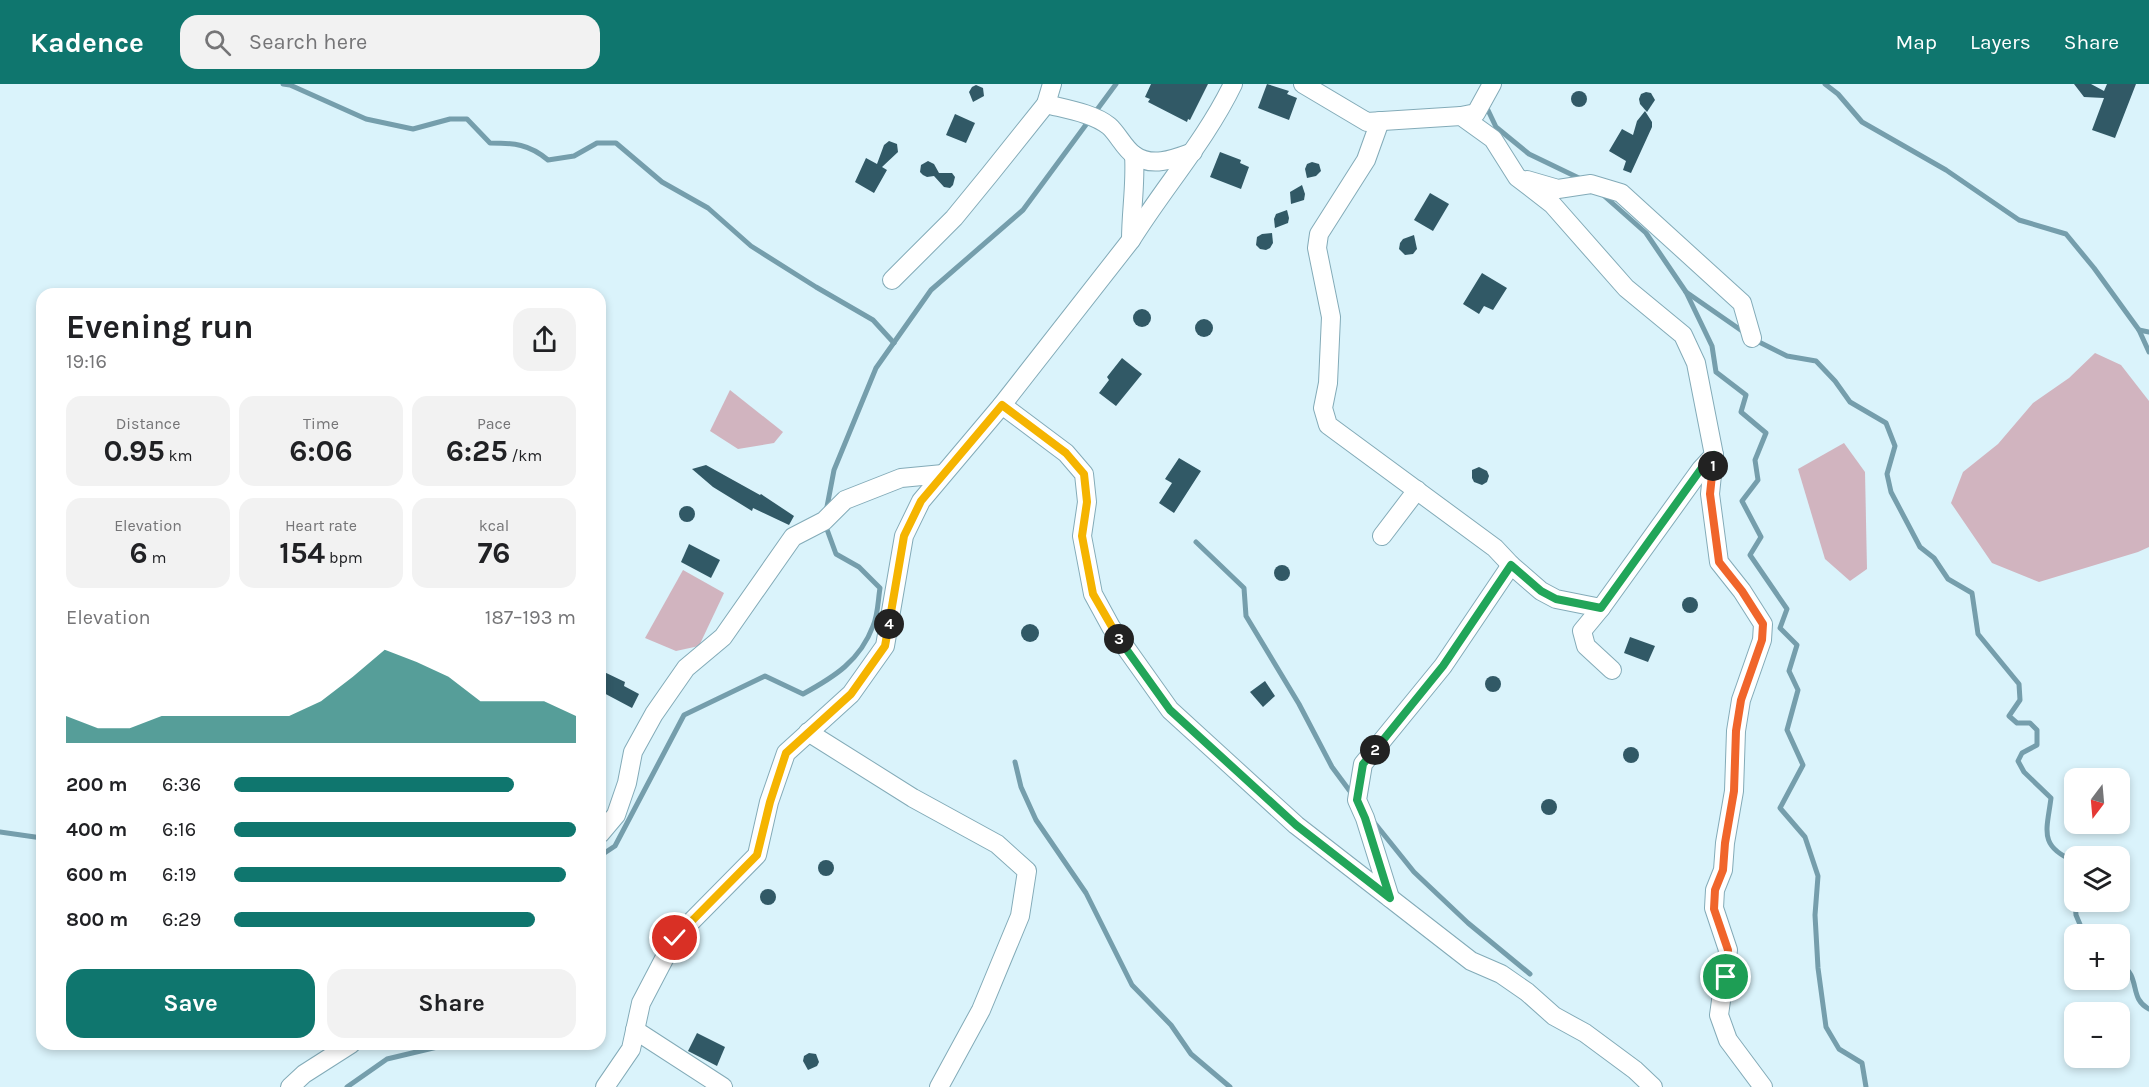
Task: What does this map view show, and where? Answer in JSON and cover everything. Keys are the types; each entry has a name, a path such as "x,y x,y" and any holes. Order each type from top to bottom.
{"street":[{"path":"892,280 954,218 1046,104 1052,84"},
{"path":"605,1087 631,1049 641,1003 675,938 757,855 770,802 786,753 851,694 885,646 904,536 921,501 1002,405 1131,240 1193,152 1233,84"},
{"path":"1303,84 1367,122 1476,113 1492,84"},
{"path":"1046,104 1108,125 1134,155 1148,160 1164,162 1193,152"},
{"path":"1461,116 1493,139 1517,177 1552,204 1626,288 1683,335 1696,363 1714,455 1710,494 1719,562 1742,591 1763,624 1762,640 1741,700 1736,731 1734,791 1723,870 1715,890 1714,909 1728,950 1719,1015 1728,1040 1763,1087"},
{"path":"1380,121 1366,160 1319,234 1317,248 1331,317 1328,383 1323,408 1328,425 1495,548 1541,591 1556,599 1601,608"},
{"path":"1131,240 1131,215 1136,183 1134,155"},
{"path":"1517,177 1558,189 1591,184 1621,193 1742,303 1752,338"},
{"path":"1002,405 1066,453 1084,474 1087,502 1082,536 1093,594 1111,627 1170,710 1296,825 1471,960 1501,974 1527,992 1554,1016 1585,1034 1635,1070 1653,1087"},
{"path":"1612,670 1586,646 1582,631 1701,469 1714,455"},
{"path":"606,827 616,815 627,783 633,752 654,714 686,668 723,637 793,537 824,521 844,500 901,478 943,474"},
{"path":"1382,536 1417,490"},
{"path":"1390,898 1365,818 1357,800 1363,764 1443,666 1511,565"},
{"path":"808,732 913,798 997,843 1027,871 1020,916 981,1010 939,1087"},
{"path":"635,1030 723,1087"},
{"path":"290,1087 304,1074 342,1050"}],"shaded area":[{"path":"2095,353 2121,365 2149,401 2149,547 2039,582 1992,563 1951,503 1963,472 1998,444 2033,403 2069,378"},
{"path":"730,390 783,432 774,443 738,449 710,431"},
{"path":"1844,443 1865,472 1867,569 1850,581 1825,559 1798,469"},
{"path":"683,570 724,593 699,646 676,651 645,638"}],"building":[{"path":"1151,84 1208,84 1187,122 1148,102 1150,99 1145,97"},
{"path":"1267,84 1289,91 1287,94 1297,98 1289,120 1258,108"},
{"path":"2074,84 2091,84 2104,91 2107,84 2136,84 2115,138 2092,130 2104,98 2084,97"},
{"path":"976,85 983,88 984,96 973,102 969,92"},
{"path":"1579,91 1585,93 1587,99 1585,105 1579,107 1573,105 1571,99 1573,93"},
{"path":"1651,93 1655,100 1647,112 1639,99 1641,94"},
{"path":"1645,111 1652,122 1652,127 1631,173 1623,170 1626,161 1609,151 1622,129 1633,135 1637,121"},
{"path":"955,114 975,123 966,143 946,135"},
{"path":"889,141 897,144 898,152 882,167 887,170 874,193 855,182 866,158 877,164 884,145"},
{"path":"1220,152 1241,160 1240,163 1249,167 1241,189 1210,177"},
{"path":"928,161 934,164 939,173 952,173 955,177 950,188 944,187 934,176 927,177 920,172 921,165"},
{"path":"1312,162 1319,164 1321,171 1316,176 1307,178 1305,169 1307,164"},
{"path":"1302,185 1304,200 1291,204 1290,192"},
{"path":"1430,193 1449,204 1433,231 1414,220"},
{"path":"1287,210 1288,223 1275,228 1276,214"},
{"path":"1272,233 1273,243 1270,248 1260,249 1256,245 1257,237"},
{"path":"1414,235 1417,249 1413,254 1405,255 1399,249 1400,243 1403,239"},
{"path":"1482,273 1507,288 1493,310 1484,306 1479,314 1463,304"},
{"path":"1142,309 1148,312 1151,318 1148,324 1142,327 1136,324 1133,318 1136,312"},
{"path":"1204,319 1210,322 1213,328 1210,334 1204,337 1198,334 1195,328 1198,322"},
{"path":"1122,358 1142,374 1116,406 1099,393 1109,380 1107,377"},
{"path":"1179,458 1201,471 1174,513 1159,503 1172,483 1165,479"},
{"path":"706,465 761,494 794,516 789,525 753,508 752,511 713,487 692,469"},
{"path":"1479,467 1487,471 1489,476 1487,482 1482,485 1474,482 1472,478 1472,470"},
{"path":"684,506 690,506 695,514 693,520 684,522 679,517 679,511"},
{"path":"689,544 720,560 711,578 681,562"},
{"path":"1279,565 1285,565 1290,573 1288,579 1279,581 1274,576 1274,570"},
{"path":"1690,597 1696,599 1698,605 1696,611 1690,613 1684,611 1682,605 1684,599"},
{"path":"1030,624 1036,627 1039,633 1036,639 1030,642 1024,639 1021,633 1024,627"},
{"path":"1630,637 1655,646 1648,662 1624,653"},
{"path":"606,673 625,682 624,686 639,694 632,708 606,694"},
{"path":"1493,676 1501,684 1493,692 1485,684"},
{"path":"1265,681 1275,696 1263,707 1250,692"},
{"path":"1631,747 1637,749 1639,755 1637,761 1631,763 1625,761 1623,755 1625,749"},
{"path":"1549,799 1555,801 1557,807 1555,813 1549,815 1543,813 1541,807 1543,801"},
{"path":"823,860 829,860 834,868 832,874 823,876 818,871 818,865"},
{"path":"768,889 774,891 776,897 774,903 768,905 762,903 760,897 762,891"},
{"path":"697,1033 725,1047 717,1066 688,1051"},
{"path":"809,1053 816,1054 819,1062 817,1066 808,1070 803,1061 804,1056"}],"waterway":[{"path":"283,84 366,119 413,129 450,119 467,119 490,143 521,146 548,160 574,156 597,143 616,143 662,182 708,208 751,246 873,320 894,343"},
{"path":"826,512 834,470 876,368 931,290 1023,210 1116,84"},
{"path":"1825,84 1838,94 1862,122 1946,170 2019,220 2066,234 2139,330 2149,352"},
{"path":"1486,106 1496,127 1529,154 1583,180"},
{"path":"1602,194 1646,233 1686,292 1712,346 1716,372 1746,395 1741,412 1766,433 1755,460 1758,480 1742,501 1761,537 1750,555 1787,609 1780,628 1797,645 1789,671 1798,690 1787,730 1803,765 1780,808 1805,837 1818,876 1815,915 1818,968 1826,1027 1839,1049 1862,1063 1866,1087"},
{"path":"1686,292 1745,333"},
{"path":"2139,330 2149,332"},
{"path":"1755,340 1787,356 1816,361 1835,381 1850,402 1886,423 1895,446 1887,474 1891,492 1920,547 1934,558 1948,579 1972,593 1978,634 2019,684 2020,700 2009,716 2017,723 2030,723 2037,730 2037,745 2022,753 2018,761 2024,772 2051,798 2047,836 2055,849 2064,856"},
{"path":"606,852 615,846 684,715 765,676 803,694 845,667 861,649 875,622 880,588 859,567 836,554 825,524"},
{"path":"1196,542 1244,588 1246,616 1299,704 1332,767 1352,794"},
{"path":"1015,762 1021,787 1036,820 1086,893 1132,985 1171,1025 1191,1054 1230,1087"},
{"path":"1373,821 1414,872 1468,923 1530,974"},
{"path":"0,832 36,837"},
{"path":"2076,912 2080,924"},
{"path":"2130,974 2139,999 2149,1009"},
{"path":"347,1087 387,1059 425,1050"}],"route":[{"path":"675,938 757,855 770,802 786,753 851,694 885,646 904,536 921,501 1002,405 1066,453 1084,474 1087,502 1082,536 1093,594 1111,627 1170,710 1296,825 1390,898 1365,818 1357,800 1363,764 1443,666 1511,565 1541,591 1556,599 1601,608 1701,469 1714,455 1710,494 1719,562 1742,591 1763,624 1762,640 1741,700 1736,731 1734,791 1723,870 1715,890 1714,909 1728,950 1726,977"}]}
